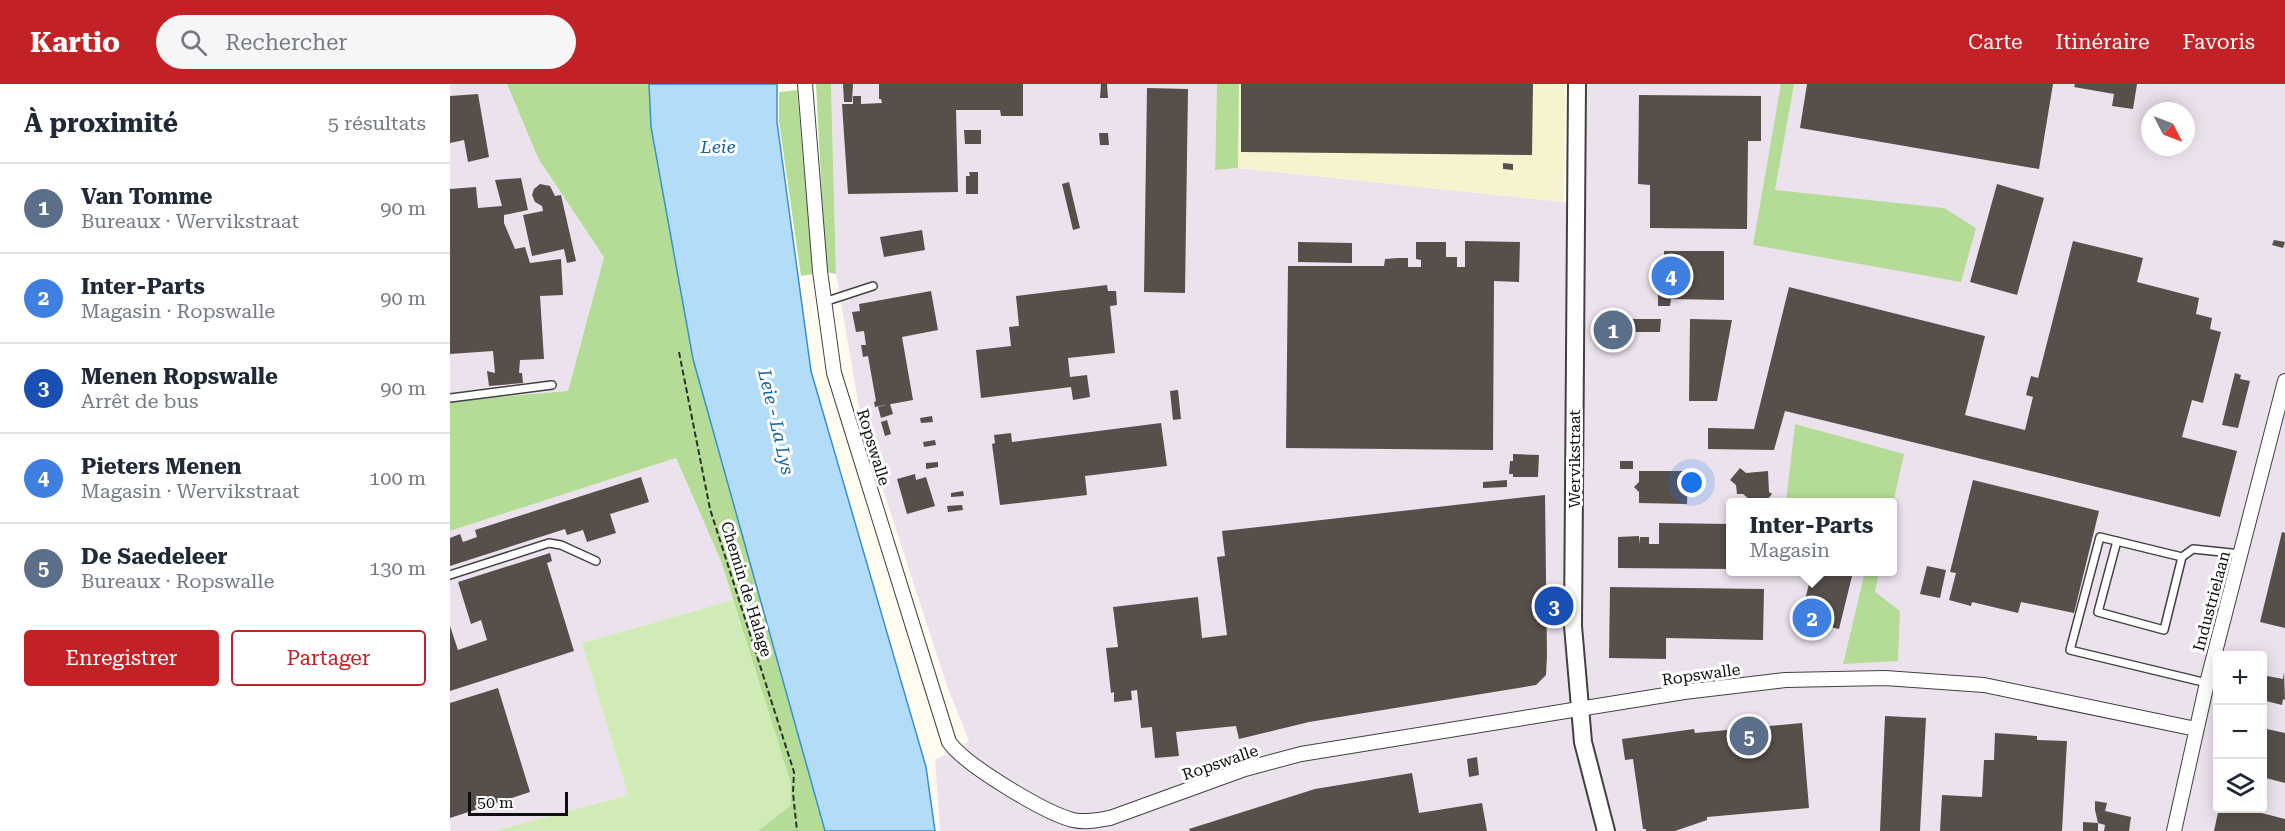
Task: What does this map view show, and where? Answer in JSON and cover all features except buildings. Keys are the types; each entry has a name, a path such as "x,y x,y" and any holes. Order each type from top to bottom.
{"street":[{"name":"Ropswalle","path":"805,84 820,270 834,373 949,741 955,750 976,768 1041,807 1073,820 1093,821 1110,818 1245,769 1301,754 1684,692 1785,680 1885,678 1984,685 2196,729"},
{"name":"Wervikstraat","path":"1576,84 1573,626 1583,742 1606,831"},
{"name":"Industrielaan","path":"2174,831 2207,683 2285,381"}],"lane":[{"path":"824,302 873,286"},
{"path":"450,398 552,385"},
{"path":"2182,557 2100,537 2070,650 2207,683"},
{"path":"2117,541 2098,612 2164,630 2182,557 2193,549 2241,554"},
{"path":"450,575 549,543 561,545 596,561"}],"path":[{"name":"Chemin de Halage","path":"680,352 710,509 794,772 793,793 797,831"}],"shaded area":[{"path":"450,84 507,84 538,158 604,256 568,391 450,401"},
{"path":"831,84 1217,84 1215,170 1238,168 1584,204 1586,84 2285,84 2285,831 940,831 935,760 969,741 947,686 862,425 836,274"},
{"path":"1239,84 1565,84 1564,202 1238,168"},
{"path":"676,458 721,561 733,600 582,643 628,795 494,831 450,831 450,531"}],"green space":[{"path":"507,84 649,84 651,127 693,359 825,831 758,831 791,805 791,784 721,561 676,458 450,531 450,401 568,391 604,257 538,158"},
{"path":"816,84 831,84 836,274 826,272"},
{"path":"1217,84 1239,84 1238,168 1215,170"},
{"path":"1781,84 1794,84 1775,190 1944,208 1976,228 1961,282 1753,245"},
{"path":"797,90 813,274 801,276 779,122 779,92"},
{"path":"1795,424 1904,454 1894,498 1786,498"},
{"path":"1864,576 1878,576 1875,592 1900,611 1898,661 1843,664"},
{"path":"733,600 791,784 791,805 758,831 494,831 628,795 582,643"}],"water":[{"name":"Leie","path":"649,84 777,84 777,122 811,371 926,767 935,831 825,831 693,359 651,127"}],"place":[{"name":"Pieters Menen","path":"1671,276"},
{"name":"Van Tomme","path":"1613,330"},
{"name":"Menen Ropswalle","path":"1554,606"},
{"name":"Inter-Parts","path":"1812,618"},
{"name":"De Saedeleer","path":"1749,736"}],"water label":[{"name":"Leie - La Lys","path":"776,422"}]}
